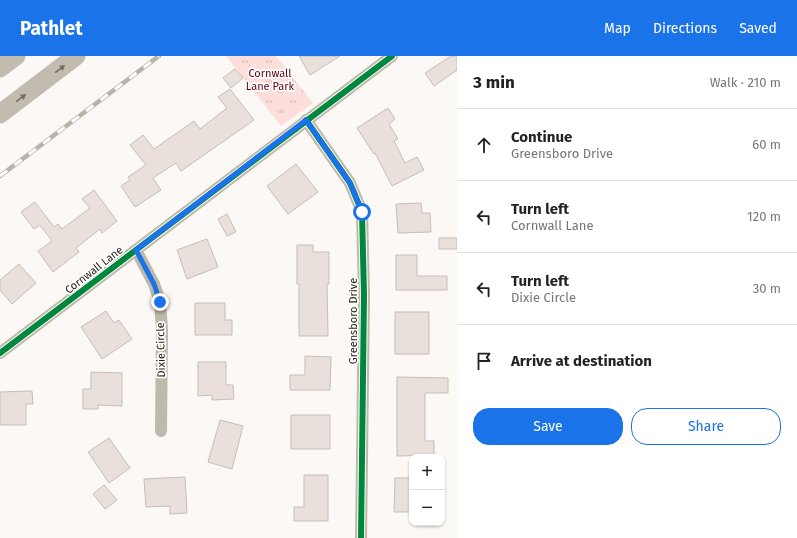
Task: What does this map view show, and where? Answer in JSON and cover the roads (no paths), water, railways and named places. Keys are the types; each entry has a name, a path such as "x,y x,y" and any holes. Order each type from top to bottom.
{"main road":[{"path":"0,68 16,56"},
{"path":"0,114 76,56"}],"street":[{"name":"Cornwall Lane","path":"0,354 392,56"},
{"name":"Greensboro Drive","path":"306,120 350,183 362,212 364,295 361,538"},
{"name":"Dixie Circle","path":"136,250 154,284 160,302 162,330 161,431"}],"railway":[{"path":"0,176 159,56"}],"park label":[{"name":"Cornwall Lane Park","path":"270,79"}]}
